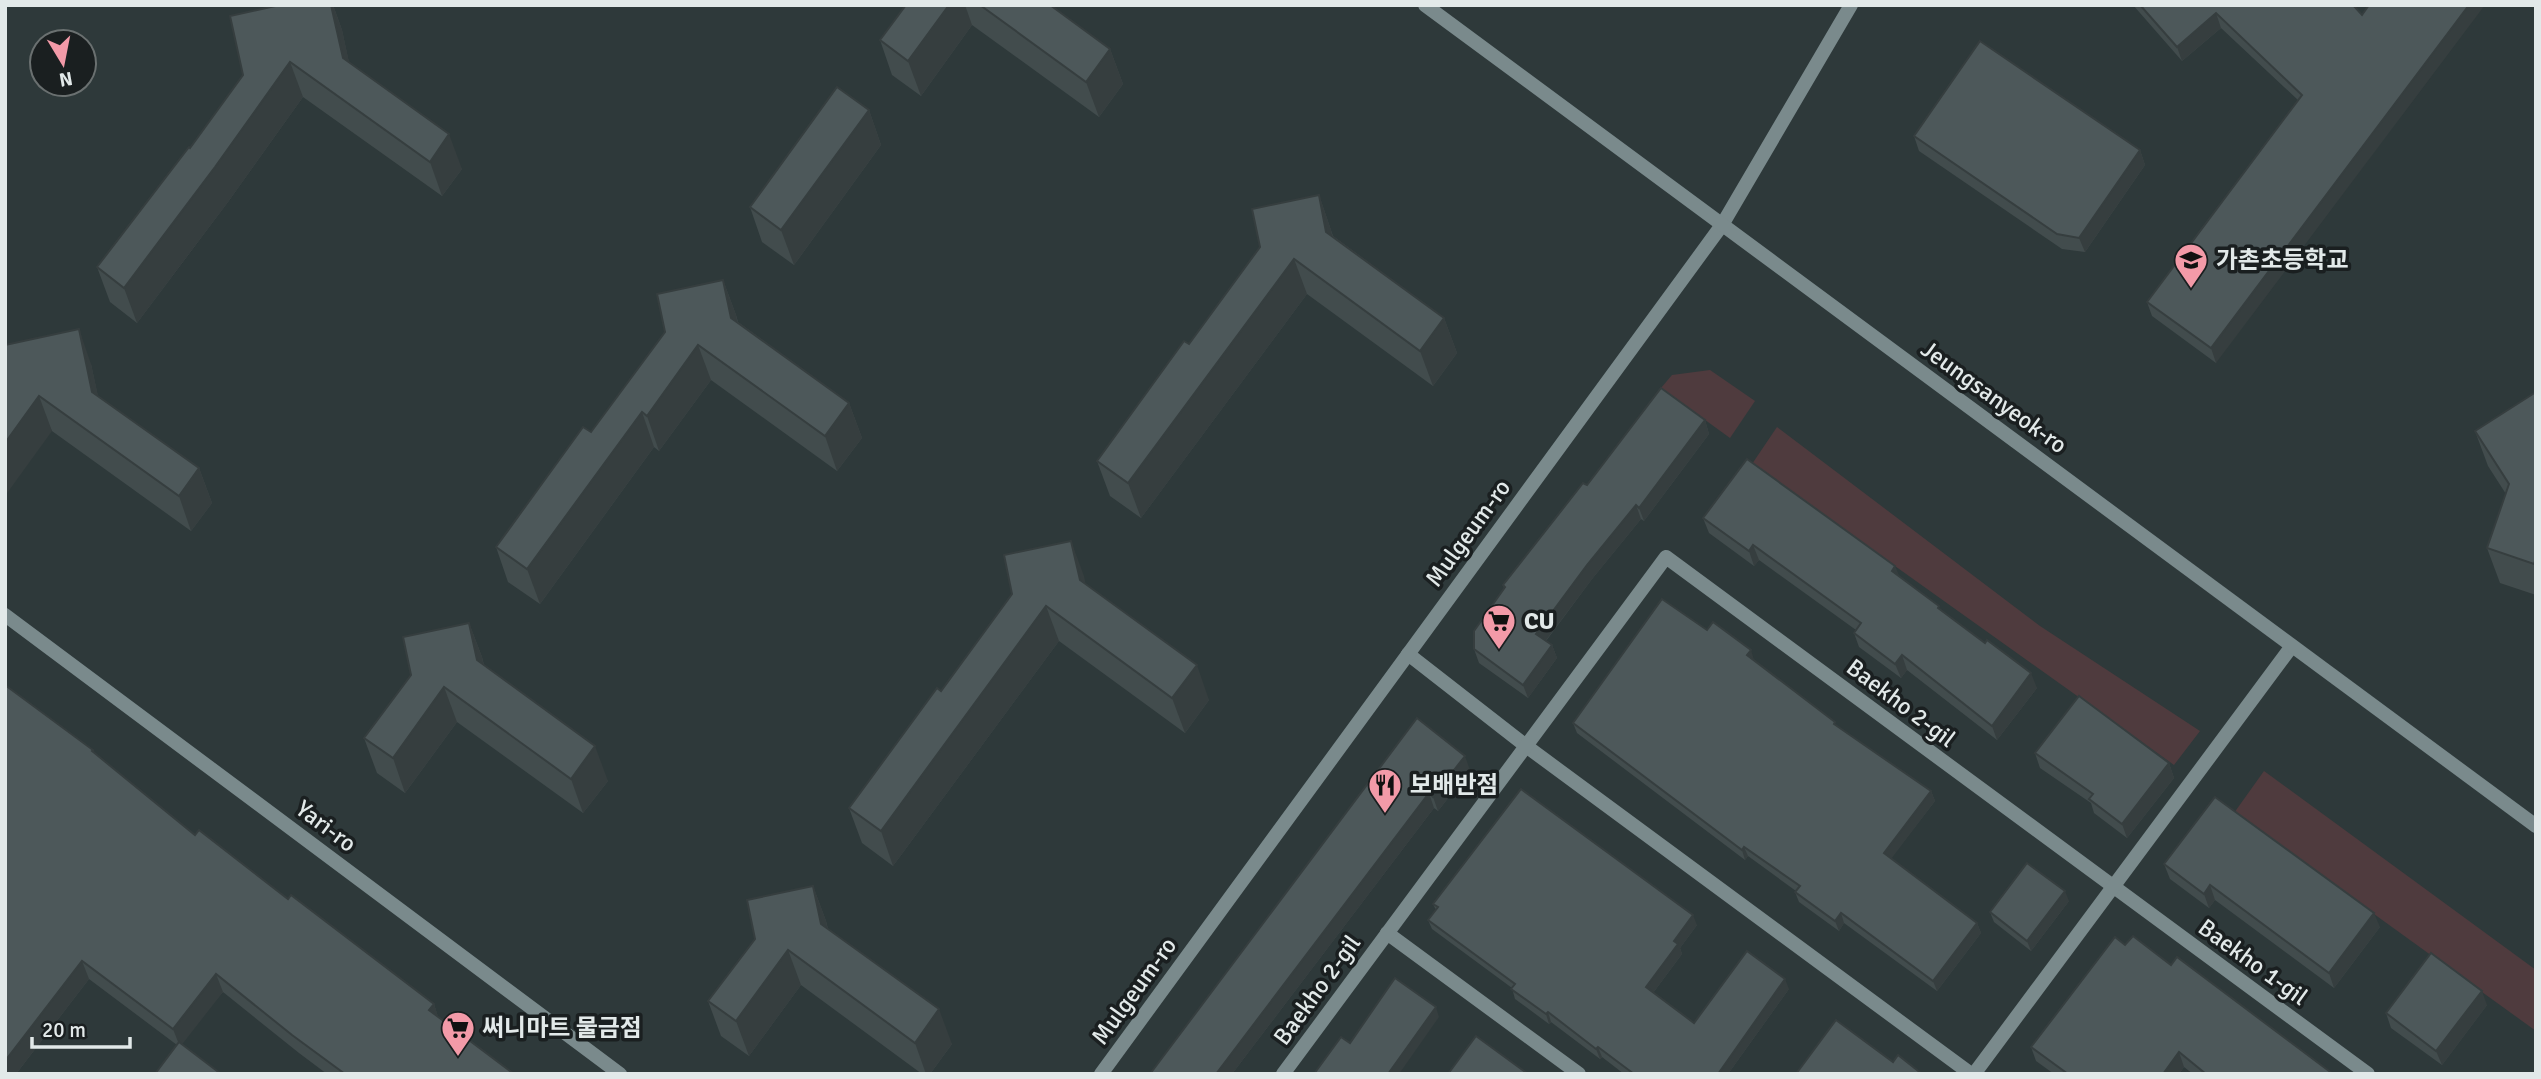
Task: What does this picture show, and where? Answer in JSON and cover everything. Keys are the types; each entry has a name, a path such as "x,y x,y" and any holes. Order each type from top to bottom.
{"street":[{"name":"Jeungsanyeok-ro","path":"1425,5 2536,826"},
{"name":"Mulgeum-ro","path":"1101,1074 1722,225 1851,5"},
{"name":"Baekho 2-gil","path":"1283,1074 1666,557 2111,887"},
{"name":"Yari-ro","path":"5,615 620,1074"},
{"path":"1408,654 1526,746 1972,1074 2292,646"},
{"name":"Baekho 1-gil","path":"2111,887 2368,1074"},
{"name":"Baekho 2-gil","path":"1387,933 1579,1074"}],"shaded area":[{"path":"1710,370 1755,401 1730,438 1661,388 1672,375"},
{"path":"1777,427 2040,626 2200,731 2174,765 1752,464"},
{"path":"2264,771 2536,970 2536,1031 2234,813"}],"building":[{"path":"280,5 331,5 343,58 449,134 430,162 290,62 124,288 97,267 243,75 230,16"},
{"path":"906,5 949,5 908,61 880,40"},
{"path":"980,5 1050,5 1110,49 1086,82"},
{"path":"2140,5 2353,5 2362,15 2369,5 2469,5 2211,348 2147,302 2302,95 2216,13 2177,47"},
{"path":"1980,41 2140,150 2079,238 2057,234 1914,136"},
{"path":"837,87 869,110 781,230 750,207"},
{"path":"1319,195 1326,232 1444,318 1420,351 1294,259 1128,483 1097,461 1184,341 1189,344 1260,247 1252,209"},
{"path":"723,280 731,318 849,403 825,436 698,345 647,416 642,412 527,569 496,547 583,427 591,432 665,332 657,294"},
{"path":"79,329 92,392 199,468 179,496 39,396 5,443 5,345"},
{"path":"1661,388 1705,420 1639,508 1636,505 1536,634 1552,645 1523,685 1474,649 1474,631 1505,587 1503,585 1583,483 1587,485"},
{"path":"2536,392 2534,564 2487,548 2509,484 2475,431"},
{"path":"1747,459 1895,566 1892,571 1939,606 1938,608 2031,673 1992,726 1902,655 1895,664 1854,633 1861,623 1753,545 1749,551 1703,518"},
{"path":"1071,541 1080,580 1197,665 1172,698 1046,606 881,831 849,808 937,688 941,691 1012,594 1004,555"},
{"path":"1662,599 1707,630 1713,622 1751,650 1747,655 1835,722 1834,724 1931,791 1884,853 1977,923 1933,981 1841,913 1835,921 1795,892 1800,886 1744,847 1742,850 1573,723"},
{"path":"469,623 477,660 595,746 571,779 444,687 393,758 364,738 411,675 403,637"},
{"path":"5,685 93,750 195,835 199,830 288,899 291,895 434,1004 429,1010 514,1074 345,1074 216,974 173,1029 82,961 5,1061"},
{"path":"2079,696 2169,763 2122,824 2089,799 2093,794 2035,753"},
{"path":"1417,718 1465,756 1433,797 1429,793 1216,1074 1150,1074"},
{"path":"1521,789 1693,915 1674,941 1678,944 1646,987 1694,1023 1747,951 1785,979 1718,1074 1634,1074 1548,1012 1546,1014 1511,989 1515,984 1428,920 1438,907 1433,904"},
{"path":"2215,797 2374,913 2329,973 2210,885 2204,894 2164,864"},
{"path":"2027,863 2065,891 2027,941 1990,912"},
{"path":"813,886 821,924 939,1009 915,1043 788,950 736,1021 708,1001 755,939 747,900"},
{"path":"2133,936 2171,965 2177,957 2333,1074 2206,1074 2179,1052 2163,1074 2068,1074 2031,1047 2115,937 2125,945"},
{"path":"2431,953 2482,991 2436,1051 2386,1013"},
{"path":"1395,978 1436,1007 1388,1074 1314,1074 1341,1037 1350,1043"},
{"path":"1836,1020 1893,1062 1898,1055 1922,1074 1796,1074"},
{"path":"1476,1036 1528,1074 1448,1074"},
{"path":"179,1042 221,1074 155,1074"}],"place":[{"name":"가촌초등학교","path":"2191,290"},
{"name":"CU","path":"1499,651"},
{"name":"보배반점","path":"1385,815"},
{"name":"써니마트 물금점","path":"458,1058"}]}
